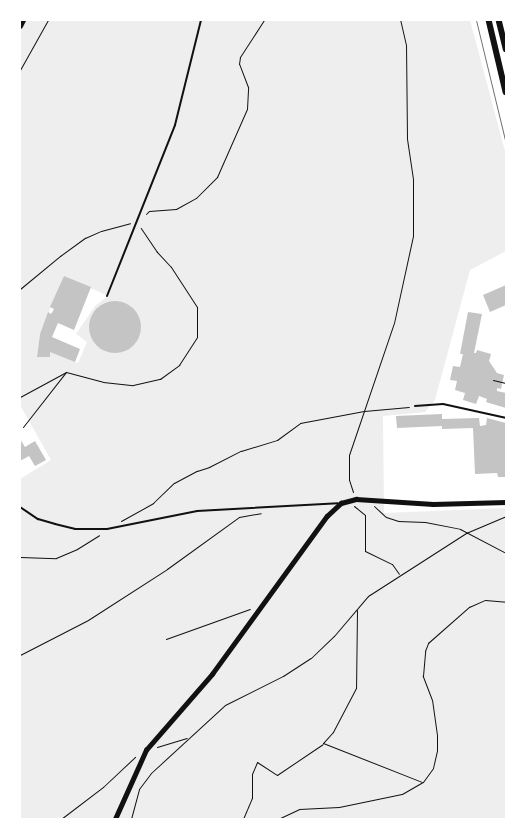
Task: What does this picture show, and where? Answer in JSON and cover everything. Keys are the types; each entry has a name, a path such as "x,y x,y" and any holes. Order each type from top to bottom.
{"main road":[{"path":"489,20 506,92"},
{"path":"499,20 506,49"}],"street":[{"path":"20,26 23,20"},
{"path":"115,819 146,750 212,674 327,516 341,503 356,499 433,504 506,502"}],"lane":[{"path":"107,296 175,124 201,20"},
{"path":"415,406 443,404 506,418"},
{"path":"20,507 38,518 55,524 75,529 107,529 197,511 341,503"}],"path":[{"path":"20,70 48,20"},
{"path":"20,289 85,238 102,230 136,222 149,211 176,209 196,198 217,177 247,109 248,87 239,64 240,56 264,20"},
{"path":"356,499 349,480 349,455 394,323 414,236 413,179 407,139 406,45 400,20"},
{"path":"20,397 66,372 103,382 133,385 160,379 179,365 197,337 197,307 172,267 157,252 136,222"},
{"path":"23,428 66,372"},
{"path":"493,380 506,383"},
{"path":"20,557 56,558 77,549 107,529 153,503 174,483 241,451 277,440 300,423 364,411 415,406"},
{"path":"369,500 386,517 398,521 441,524 460,528 466,533 506,553"},
{"path":"341,503 355,507 365,515 365,552 392,564 400,575"},
{"path":"20,655 88,620 175,564 239,517 267,512"},
{"path":"131,819 144,781 225,705 283,676 311,658 368,596 466,533 506,516"},
{"path":"278,819 299,809 339,807 402,794 423,782 433,768 437,750 432,700 423,676 425,651 428,643 469,607 485,600 506,602"},
{"path":"166,639 261,608"},
{"path":"243,819 252,798 252,774 257,762 277,774 323,743 333,732 356,688 357,609"},
{"path":"61,819 103,788 132,759 146,750 188,738"},
{"path":"323,743 423,782"}],"shaded area":[{"path":"20,20 470,20 506,155 506,251 470,270 435,400 425,412 383,416 384,513 506,508 506,819 20,819 20,479 51,460 20,405","holes":["64,276 108,296 95,306 76,334 87,342 78,363 50,352 49,357 37,357 40,334"]}],"building":[{"path":"64,276 91,287 74,330 58,323 52,337 80,349 75,362 50,352 50,357 37,357 40,334 48,312 51,314 54,309 50,307"},
{"path":"506,285 506,305 490,312 483,295"},
{"path":"110,301 120,301 130,305 137,312 141,327 137,342 130,349 120,353 110,353 100,349 93,342 89,332 89,322 93,312 100,305"},
{"path":"468,312 482,314 474,353 477,350 491,354 489,361 497,373 504,375 501,389 497,388 497,391 506,393 506,408 486,402 487,399 479,396 476,404 463,400 465,393 455,390 457,381 450,380 453,366 460,367 463,354 460,354"},
{"path":"442,414 442,419 479,418 480,426 486,425 487,418 506,423 506,477 498,477 497,473 475,474 473,428 442,429 442,426 397,428 396,416"},
{"path":"20,439 25,447 35,441 46,460 35,466 29,456 20,461"}],"tram line":[{"path":"476,20 506,144"}]}
